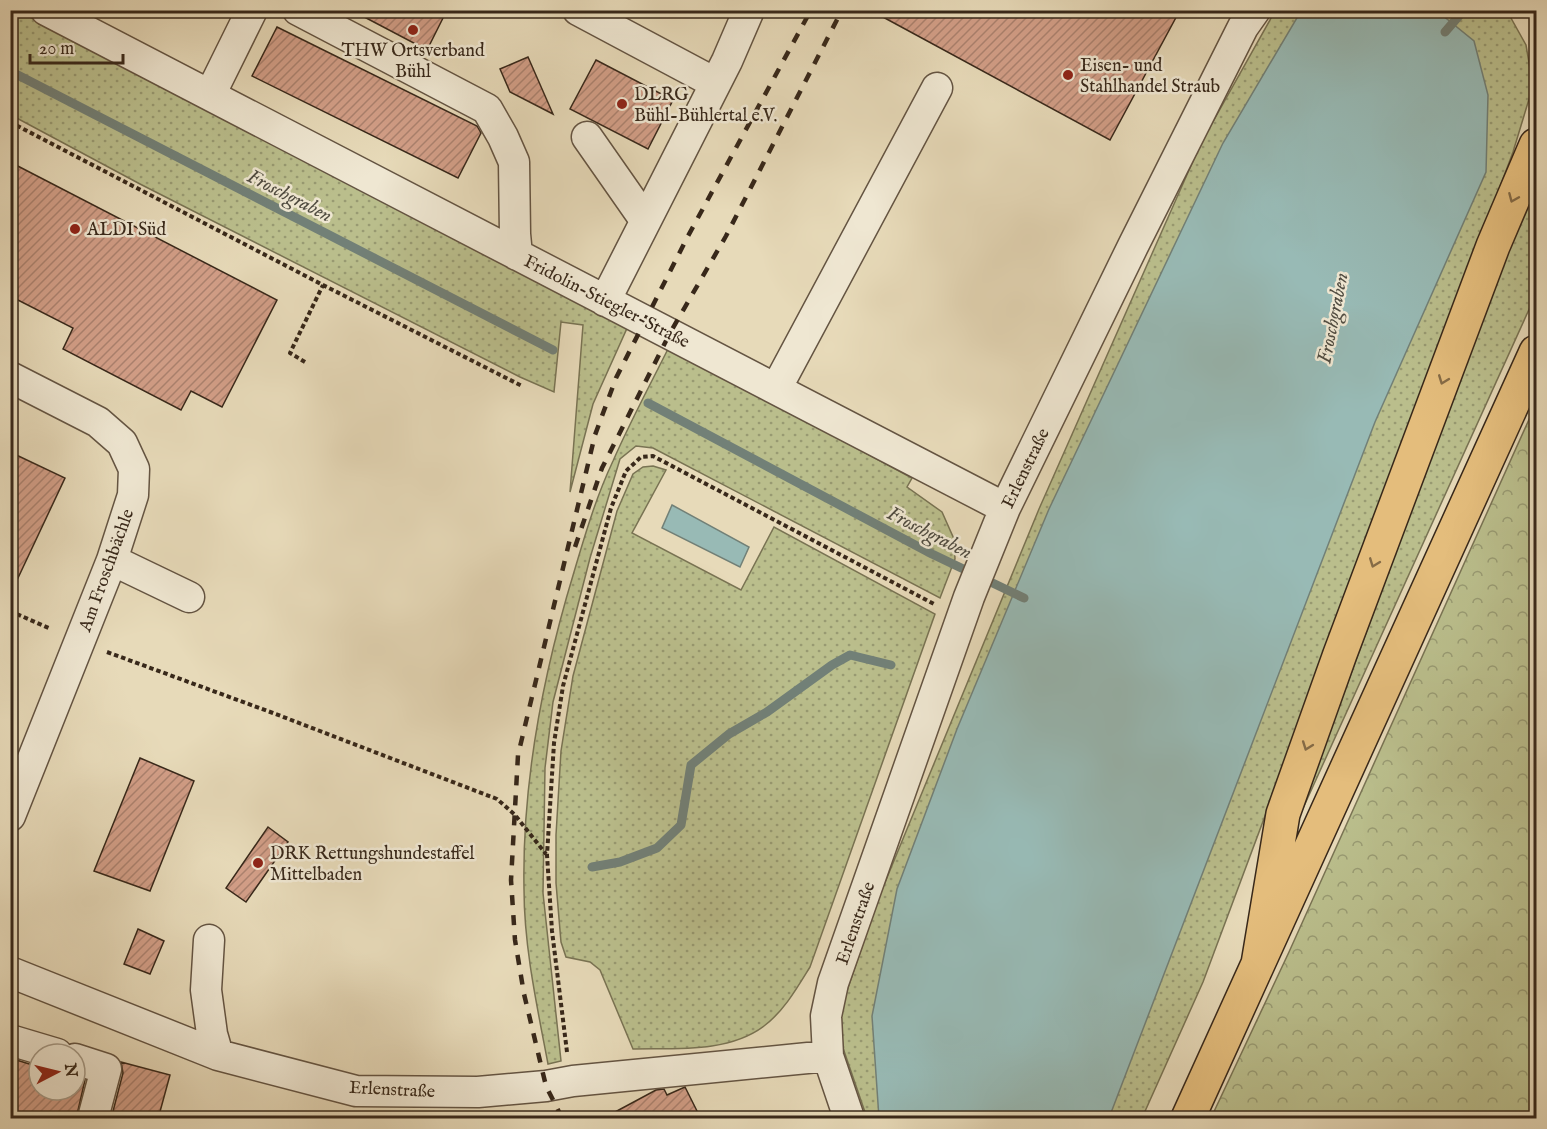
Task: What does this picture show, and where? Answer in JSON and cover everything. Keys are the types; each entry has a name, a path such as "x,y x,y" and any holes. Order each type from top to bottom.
{"main road":[{"path":"1258,964 1282,814 1493,246 1536,145"},
{"path":"1188,1119 1536,352"}],"street":[{"name":"Fridolin-Stiegler-Straße","path":"46,10 1005,508"},
{"path":"210,95 252,10"},
{"path":"298,10 487,109 514,162 517,255"},
{"path":"578,10 716,83"},
{"path":"605,301 716,83 749,10"},
{"name":"Erlenstraße","path":"12,977 218,1055 356,1091 478,1092 828,1056 826,1016 833,983 991,540 1133,246 1249,16"},
{"path":"776,389 937,88"},
{"path":"587,137 645,220"},
{"name":"Am Froschbächle","path":"10,377 98,422 122,443 134,469 133,495 112,560 10,816"},
{"path":"112,560 189,597"},
{"path":"209,940 206,990 212,1034 218,1055"},
{"path":"10,1040 27,1045"},
{"path":"828,1056 849,1119"},
{"path":"87,1063 106,1069 93,1119"}],"path":[{"path":"10,122 522,386"},
{"path":"306,362 290,353 323,285"},
{"path":"573,1081 565,1039 547,855 554,743 563,686 611,508 626,471 641,457 653,456 965,608"},
{"path":"10,611 58,632"},
{"path":"100,650 273,713 497,799 515,815 547,855"}],"green space":[{"path":"10,11 18,11 628,326 593,404 570,492 583,325 561,322 554,392 520,377 140,184 11,115"},
{"path":"1275,11 1507,11 1526,45 1533,86 1513,152 1203,982 1142,1118 867,1118 843,1048 840,1011 879,897 1039,509 1201,143"},
{"path":"1536,171 1536,294 1295,826"},
{"path":"669,347 912,478 907,487 942,512 954,539 955,559 940,598 653,448 636,446 620,459 590,558 553,702 545,768 543,893 561,1061 548,1064 532,977 526,933 524,889 527,809 537,729 553,650 591,516 620,446"},
{"path":"1536,404 1536,1118 1211,1118 1289,952"},
{"path":"653,466 666,470 632,533 741,590 774,527 935,614 810,967 790,999 764,1026 734,1041 701,1047 633,1049 600,970 590,962 566,957 561,942 556,883 556,835 561,751 573,676 617,511 633,474 643,467"}],"water":[{"path":"1301,11 1437,11 1474,41 1488,95 1486,172 1375,422 1109,1118 879,1118 872,1016 897,889 957,729 1049,509 1223,143"},
{"path":"672,505 749,547 740,567 662,528"}],"building":[{"name":"THW Ortsverband Bühl","path":"351,10 447,10 427,50"},
{"name":"Eisen- und Stahlhandel Straub","path":"870,10 1180,10 1110,140"},
{"path":"277,27 477,126 481,133 458,178 252,76"},
{"path":"528,57 553,114 510,92 500,69"},
{"name":"DLRG Bühl-Bühlertal e.V.","path":"596,60 673,100 648,149 570,109"},
{"name":"ALDI Süd","path":"10,162 277,300 222,407 191,391 181,410 63,349 73,328 10,296"},
{"path":"10,452 65,478 10,595"},
{"path":"140,758 194,781 150,891 94,871"},
{"name":"DRK Rettungshundestaffel Mittelbaden","path":"268,827 288,842 246,902 226,888"},
{"path":"138,929 164,941 150,974 124,964"},
{"path":"10,1058 27,1063 27,1102 80,1102 76,1119 10,1119"},
{"path":"121,1062 170,1075 158,1119 111,1119 123,1073"},
{"path":"685,1087 701,1119 602,1119 656,1090 664,1089 667,1095"}],"waterway":[{"name":"Froschgraben","path":"1445,32 1464,10"},
{"name":"Froschgraben","path":"10,71 553,350"},
{"name":"Froschgraben","path":"648,403 932,554 1024,598"},
{"path":"592,867 620,862 657,848 681,825 691,765 729,734 767,712 832,665 850,655 891,665"}],"railway":[{"path":"562,1118 546,1086 524,994 515,940 511,880 518,755 595,435 616,378 688,236 811,10"},
{"path":"575,547 602,468 670,333 726,236 842,10"}],"place":[{"name":"THW Ortsverband Bühl","path":"413,30"},
{"name":"Eisen- und Stahlhandel Straub","path":"1068,75"},
{"name":"DLRG Bühl-Bühlertal e.V.","path":"622,104"},
{"name":"ALDI Süd","path":"75,229"},
{"name":"DRK Rettungshundestaffel Mittelbaden","path":"258,863"}]}
